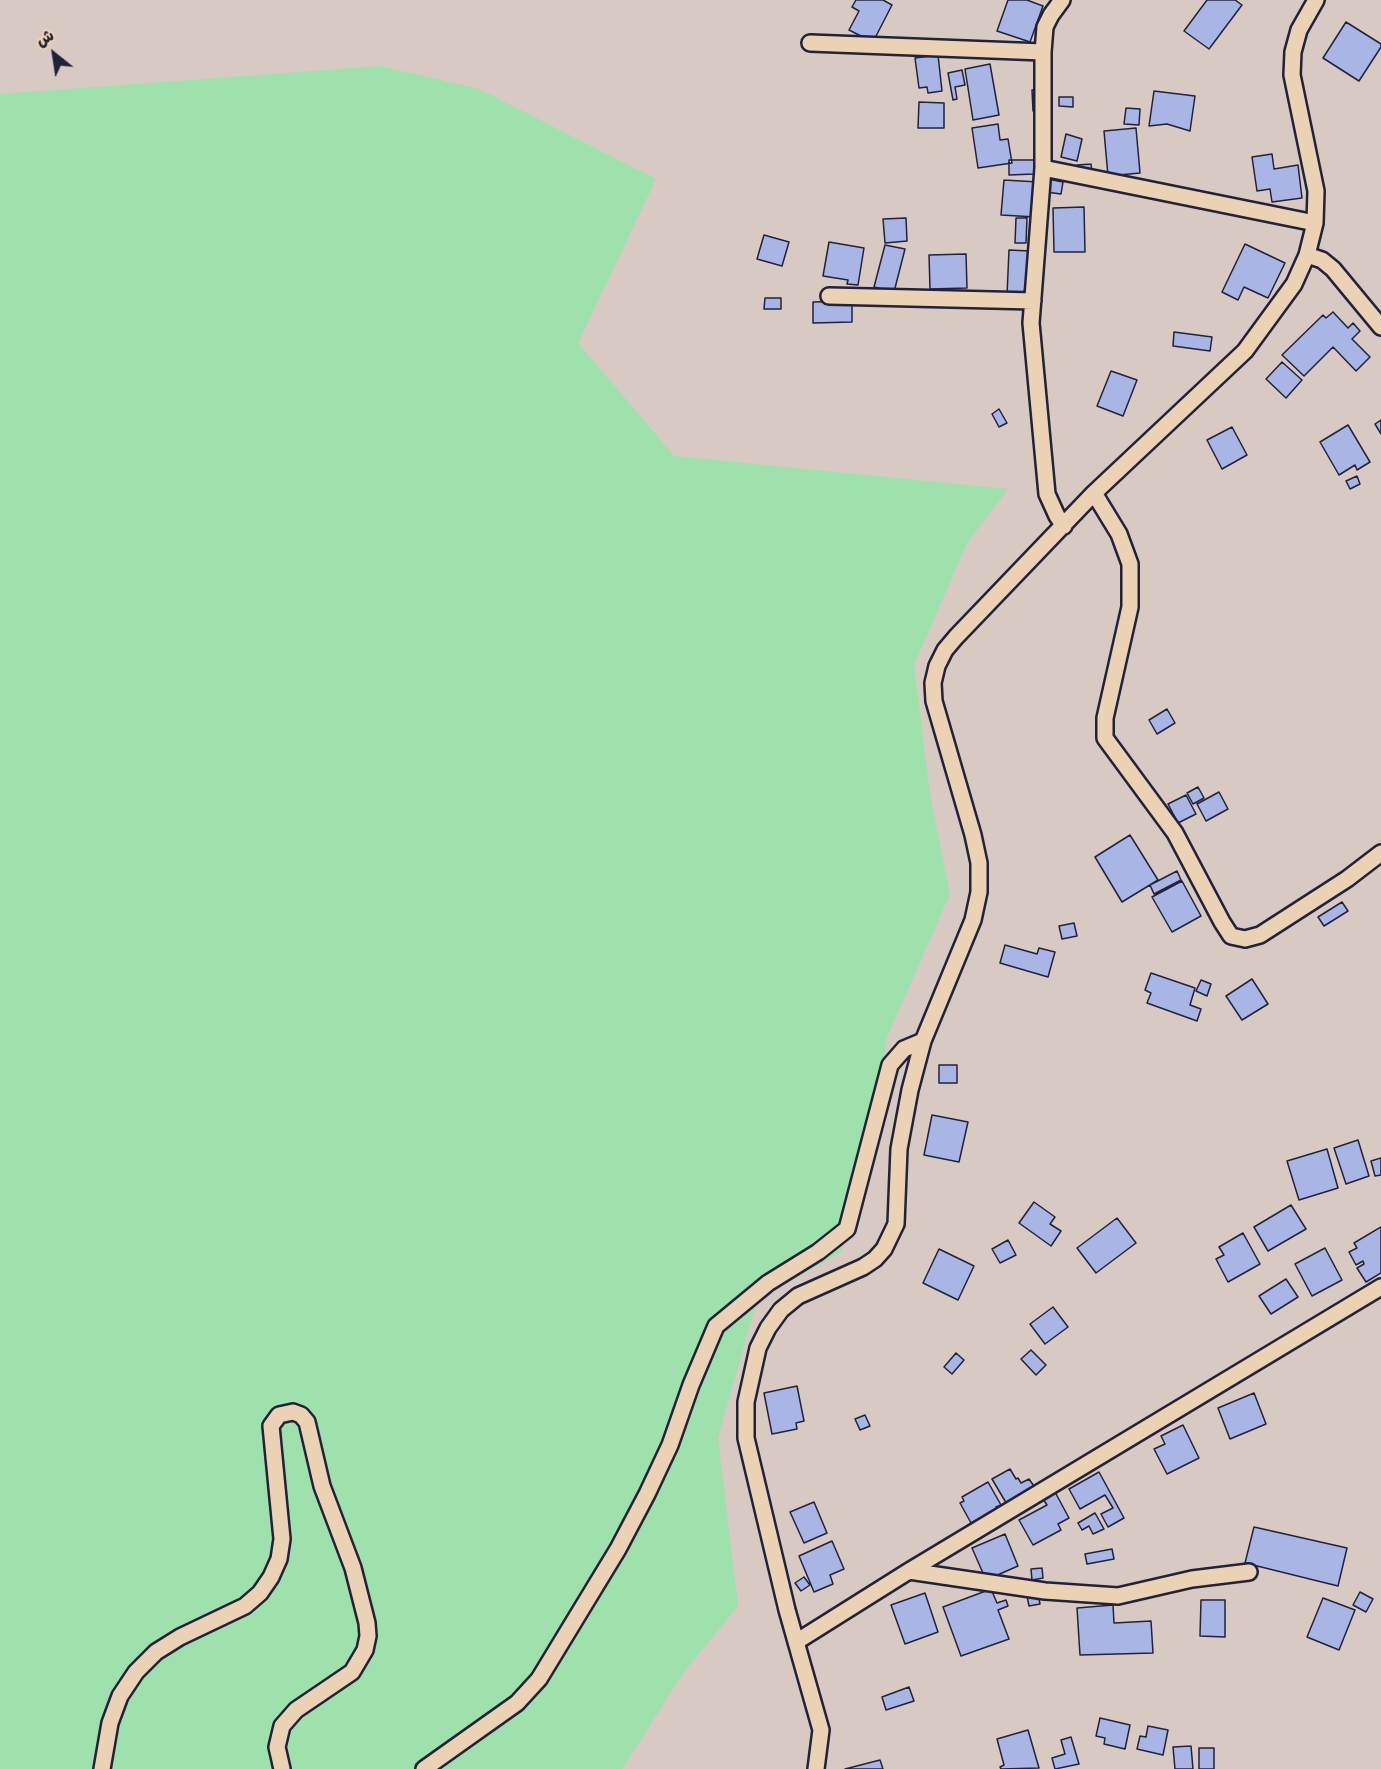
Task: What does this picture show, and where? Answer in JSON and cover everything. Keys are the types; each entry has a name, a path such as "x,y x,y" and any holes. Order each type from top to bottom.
{"street":[{"path":"1062,0 1045,27 1043,168 1031,323 1047,494 1064,526"},
{"path":"816,1769 821,1730 796,1642 746,1438 746,1402 758,1348 768,1328 781,1310 798,1296 863,1267 884,1249 897,1224 899,1149 910,1090 923,1041 973,920 979,892 979,863 973,835 934,701 933,683 937,666 945,650 956,636 1094,493 1245,351 1294,284 1307,255 1315,223 1316,191 1292,75 1293,52 1299,30 1316,0"},
{"path":"810,43 1043,52"},
{"path":"1043,168 1315,223"},
{"path":"1307,255 1322,260 1333,269 1381,327"},
{"path":"829,296 1033,301"},
{"path":"1094,493 1119,534 1130,564 1130,607 1105,718 1105,738 1175,832 1222,922 1232,936 1245,939 1260,935 1347,879 1381,853"},
{"path":"424,1769 517,1703 539,1679 618,1549 647,1494 670,1445 691,1385 716,1326 768,1283 818,1252 847,1229 890,1065 904,1049 923,1041"},
{"path":"796,1642 909,1570 1381,1287"},
{"path":"102,1769 110,1722 120,1696 136,1672 156,1653 180,1637 245,1606 260,1593 271,1576 279,1559 282,1539 271,1426 279,1415 293,1412 301,1415 307,1422 322,1486 353,1568 367,1623 368,1636 365,1650 352,1672 296,1710 282,1726 277,1747 282,1769"},
{"path":"909,1570 1045,1591 1118,1596 1192,1580 1249,1572"}],"green space":[{"path":"380,66 479,89 656,179 578,343 674,456 1008,489 967,543 914,665 930,794 950,894 887,1037 875,1117 841,1252 757,1300 718,1438 738,1606 684,1672 622,1769 0,1769 0,94"}],"building":[{"path":"856,0 883,0 892,5 873,42 849,30 859,11 852,7"},
{"path":"1008,0 1027,0 1043,6 1030,42 997,31"},
{"path":"1207,0 1235,0 1242,5 1209,49 1184,31"},
{"path":"1346,22 1381,44 1359,81 1323,58"},
{"path":"938,55 942,91 928,93 927,87 919,88 915,58"},
{"path":"990,64 999,115 973,120 965,69"},
{"path":"962,70 965,85 955,87 957,99 953,100 948,73"},
{"path":"1042,89 1042,111 1033,111 1032,90"},
{"path":"1154,91 1195,96 1190,131 1167,124 1149,126"},
{"path":"1059,97 1073,97 1073,107 1059,106"},
{"path":"919,102 944,103 944,128 918,128"},
{"path":"1126,108 1140,109 1139,125 1124,124"},
{"path":"998,124 1000,140 1008,139 1012,163 978,168 972,128"},
{"path":"1136,128 1140,173 1108,176 1104,131"},
{"path":"1066,134 1082,139 1077,161 1061,157"},
{"path":"1272,154 1274,169 1298,165 1302,198 1272,202 1270,189 1257,191 1252,157"},
{"path":"1009,160 1034,160 1034,174 1009,175"},
{"path":"1091,164 1092,172 1078,174 1077,165"},
{"path":"1048,179 1063,182 1061,194 1046,192"},
{"path":"1004,180 1038,182 1035,217 1001,215"},
{"path":"1084,207 1085,252 1054,252 1053,208"},
{"path":"906,218 907,241 885,243 883,219"},
{"path":"1016,218 1027,218 1026,243 1015,243"},
{"path":"764,235 789,242 782,266 757,259"},
{"path":"829,242 864,248 858,285 847,284 848,280 823,276"},
{"path":"1245,244 1285,263 1268,298 1244,287 1238,300 1222,292"},
{"path":"885,245 905,249 894,292 874,287"},
{"path":"1009,250 1030,251 1029,296 1007,295"},
{"path":"966,254 967,288 930,289 929,255"},
{"path":"765,298 781,298 781,309 764,309"},
{"path":"852,301 852,322 813,323 813,302"},
{"path":"1333,312 1348,328 1353,323 1360,331 1352,339 1370,357 1356,371 1333,347 1304,376 1282,355 1323,315 1326,318"},
{"path":"1174,332 1212,337 1210,351 1173,346"},
{"path":"1282,362 1302,380 1286,398 1266,379"},
{"path":"1111,371 1137,380 1123,416 1097,406"},
{"path":"999,409 1007,423 999,427 992,414"},
{"path":"1381,420 1381,434 1375,424"},
{"path":"1348,425 1370,462 1357,470 1355,465 1339,475 1320,442"},
{"path":"1232,427 1247,455 1222,469 1207,440"},
{"path":"1357,476 1360,484 1350,489 1346,481"},
{"path":"1167,709 1175,723 1157,734 1149,720"},
{"path":"1198,787 1204,798 1193,804 1187,793"},
{"path":"1219,792 1228,809 1206,821 1197,804"},
{"path":"1186,795 1196,814 1178,823 1168,804"},
{"path":"1130,835 1158,880 1122,902 1095,857"},
{"path":"1177,871 1181,880 1154,894 1150,885"},
{"path":"1182,881 1201,916 1172,932 1152,897"},
{"path":"1342,902 1348,911 1324,926 1318,917"},
{"path":"1074,923 1077,936 1062,939 1059,926"},
{"path":"1005,945 1037,954 1039,948 1055,952 1048,977 1000,963"},
{"path":"1151,973 1195,988 1190,1005 1201,1009 1197,1021 1147,1003 1151,993 1145,990"},
{"path":"1252,979 1268,1004 1242,1020 1226,996"},
{"path":"1201,980 1211,984 1207,996 1196,991"},
{"path":"939,1065 957,1065 957,1083 939,1083"},
{"path":"932,1115 968,1122 959,1162 924,1155"},
{"path":"1358,1140 1369,1176 1346,1184 1334,1148"},
{"path":"1327,1149 1338,1188 1299,1200 1287,1161"},
{"path":"1381,1158 1381,1175 1375,1176 1371,1161"},
{"path":"1034,1202 1055,1217 1050,1224 1061,1231 1051,1246 1019,1223"},
{"path":"1291,1205 1306,1229 1268,1251 1254,1227"},
{"path":"1117,1218 1136,1243 1096,1273 1077,1248"},
{"path":"1381,1227 1381,1273 1366,1282 1357,1268 1364,1264 1363,1261 1356,1265 1349,1252 1357,1248 1354,1243"},
{"path":"1243,1233 1260,1264 1228,1282 1216,1259 1224,1255 1219,1247"},
{"path":"1008,1240 1016,1255 1000,1263 992,1249"},
{"path":"1325,1248 1342,1280 1312,1296 1295,1264"},
{"path":"939,1249 974,1266 958,1300 923,1283"},
{"path":"1286,1279 1298,1297 1271,1314 1259,1296"},
{"path":"1053,1307 1068,1327 1045,1344 1030,1324"},
{"path":"1031,1350 1046,1365 1036,1375 1021,1359"},
{"path":"956,1353 964,1360 952,1374 944,1367"},
{"path":"797,1386 804,1421 796,1423 797,1429 772,1434 764,1393"},
{"path":"1254,1393 1266,1424 1230,1439 1218,1408"},
{"path":"865,1415 870,1426 860,1430 855,1419"},
{"path":"1183,1425 1199,1458 1167,1474 1154,1449 1165,1444 1161,1436"},
{"path":"1010,1469 1021,1483 1029,1479 1036,1489 1008,1506 992,1479"},
{"path":"1099,1472 1124,1518 1108,1527 1101,1514 1113,1508 1105,1495 1080,1509 1069,1489"},
{"path":"988,1482 1001,1505 996,1507 999,1512 977,1525 975,1521 971,1523 960,1503 964,1501 962,1497"},
{"path":"1055,1492 1069,1518 1058,1524 1061,1530 1033,1545 1019,1520 1047,1505 1043,1499"},
{"path":"814,1502 827,1533 804,1543 790,1512"},
{"path":"1095,1513 1104,1529 1093,1534 1089,1526 1082,1530 1078,1523"},
{"path":"1254,1527 1347,1548 1338,1586 1245,1563"},
{"path":"1005,1534 1018,1566 986,1580 972,1548"},
{"path":"832,1541 844,1569 830,1575 833,1584 814,1592 799,1556"},
{"path":"1112,1549 1114,1559 1087,1564 1085,1554"},
{"path":"1042,1568 1043,1578 1032,1580 1031,1569"},
{"path":"804,1577 810,1585 801,1591 795,1583"},
{"path":"991,1589 997,1603 1006,1600 1008,1606 998,1610 1009,1639 961,1656 943,1607"},
{"path":"1360,1592 1373,1599 1366,1612 1353,1605"},
{"path":"925,1593 938,1632 905,1644 891,1605"},
{"path":"1038,1594 1040,1604 1029,1606 1027,1596"},
{"path":"1323,1598 1355,1610 1339,1650 1307,1637"},
{"path":"1201,1600 1225,1600 1225,1637 1200,1636"},
{"path":"1113,1605 1114,1623 1151,1621 1153,1653 1080,1655 1077,1608"},
{"path":"909,1687 914,1701 886,1710 882,1697"},
{"path":"1100,1718 1130,1725 1125,1749 1104,1744 1105,1738 1096,1736"},
{"path":"1148,1726 1168,1730 1163,1755 1137,1749 1140,1736 1146,1737"},
{"path":"1028,1730 1039,1768 1001,1769 1000,1767 1004,1765 997,1739"},
{"path":"1071,1737 1079,1764 1055,1769 1052,1758 1065,1754 1061,1740"},
{"path":"1191,1746 1193,1769 1175,1769 1173,1747"},
{"path":"1199,1748 1214,1748 1214,1769 1199,1769"},
{"path":"880,1760 883,1769 845,1769"}]}
